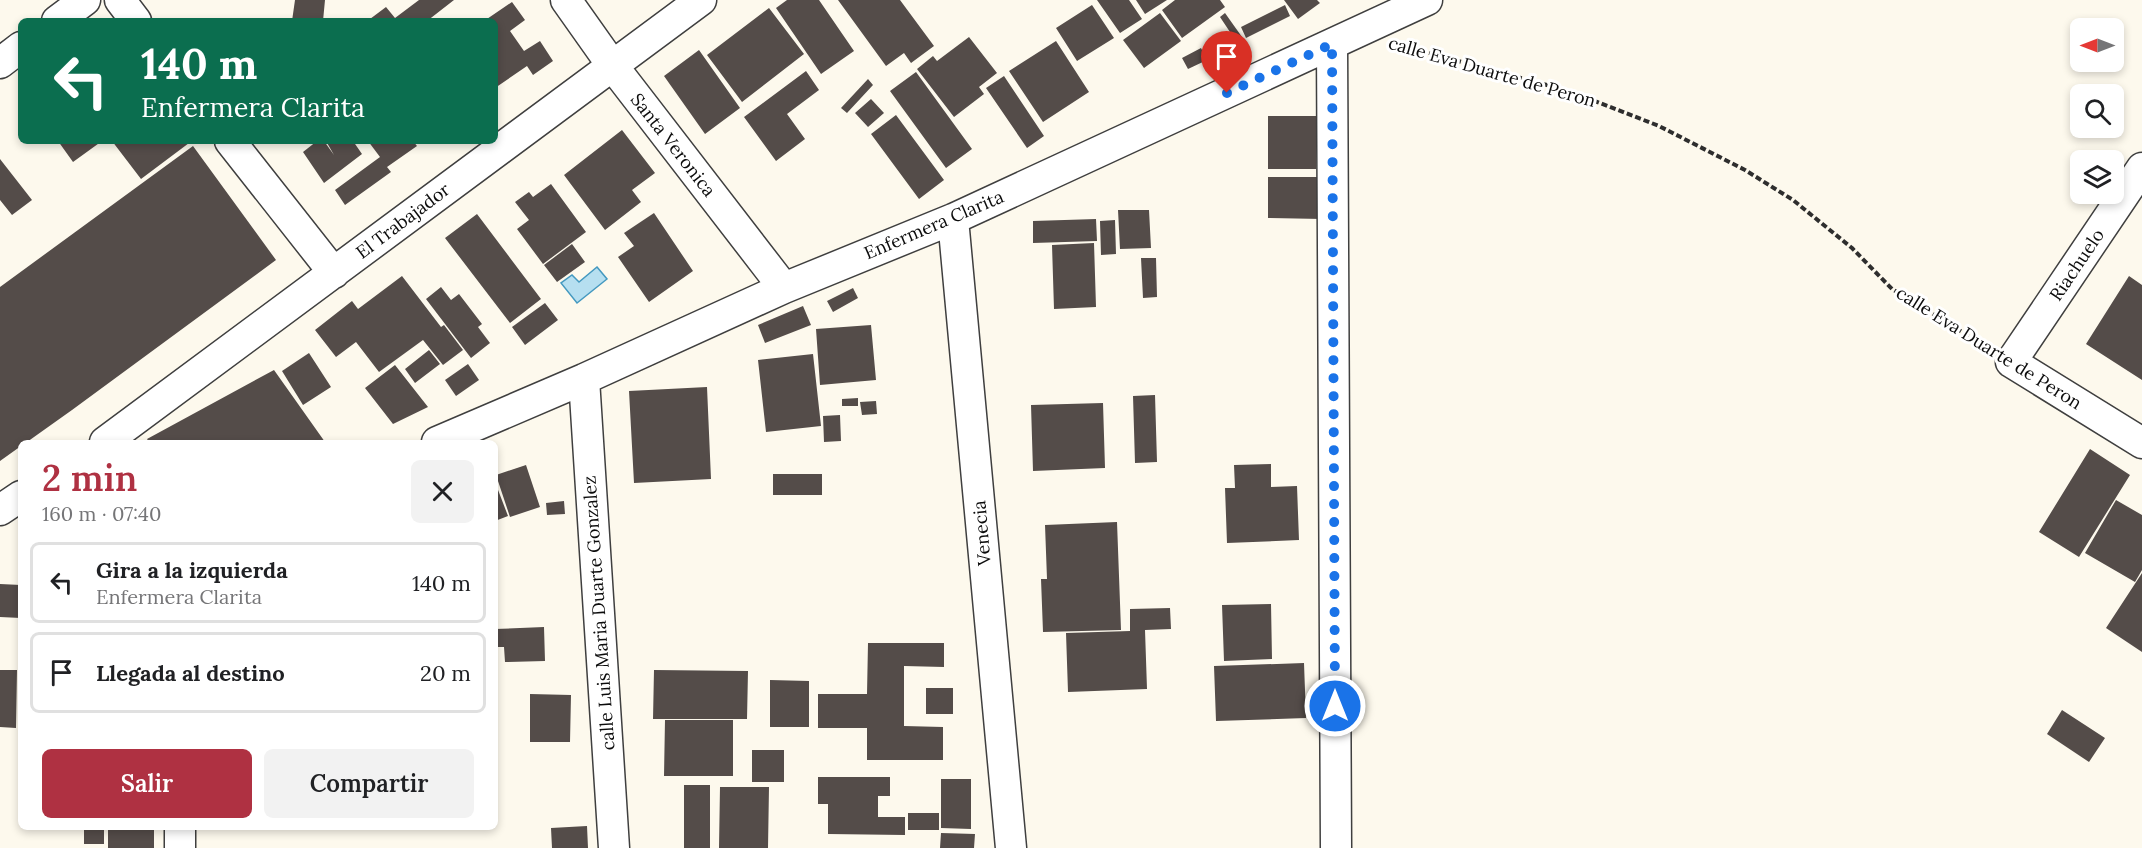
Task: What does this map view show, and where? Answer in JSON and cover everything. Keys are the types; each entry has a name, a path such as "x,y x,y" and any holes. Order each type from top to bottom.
{"street":[{"path":"61,18 85,0"},
{"path":"120,0 134,18"},
{"name":"Santa Veronica","path":"566,0 612,65 784,288"},
{"name":"El Trabajador","path":"108,440 701,0"},
{"name":"Enfermera Clarita","path":"442,440 584,379 784,288 953,219 1427,0"},
{"path":"1332,44 1336,848"},
{"path":"0,63 18,50"},
{"path":"232,144 334,273"},
{"name":"Riachuelo","path":"2012,362 2142,168"},
{"name":"Venecia","path":"953,219 1011,848"},
{"name":"calle Eva Duarte de Peron","path":"2012,362 2142,443"},
{"name":"calle Luis Maria Duarte Gonzalez","path":"584,379 614,848"},
{"path":"0,510 18,498"},
{"path":"180,830 180,848"}],"path":[{"name":"calle Eva Duarte de Peron","path":"1399,45 1569,91 1659,126 1736,165 1793,200 1852,248 1892,289 2012,362"}],"water":[{"path":"597,267 607,279 577,303 561,283 572,275 579,282"}],"building":[{"path":"295,0 325,0 323,18 292,18"},
{"path":"419,0 454,0 431,18 395,18"},
{"path":"787,0 819,0 854,51 821,74 776,8"},
{"path":"838,0 900,0 934,46 911,63 904,53 886,66"},
{"path":"1097,0 1129,0 1142,19 1120,33"},
{"path":"1136,0 1167,0 1145,14"},
{"path":"1175,0 1220,0 1225,7 1182,38 1162,10"},
{"path":"1284,0 1317,0 1320,3 1298,19"},
{"path":"512,2 525,20 510,31 524,51 540,41 553,61 533,75 527,66 498,86 498,18 488,18"},
{"path":"1092,5 1114,38 1077,61 1056,28"},
{"path":"1285,5 1290,16 1246,38 1241,27"},
{"path":"386,7 395,18 371,18"},
{"path":"769,8 804,54 742,102 707,55"},
{"path":"1160,13 1181,41 1144,68 1123,40"},
{"path":"1225,13 1242,37 1236,41 1220,17"},
{"path":"969,37 997,73 979,87 984,94 954,117 917,69 933,56 937,61"},
{"path":"1056,41 1089,92 1043,122 1009,71"},
{"path":"1201,48 1207,60 1188,69 1182,58"},
{"path":"699,50 740,108 705,134 664,76"},
{"path":"806,71 819,90 787,114 805,139 776,161 744,117"},
{"path":"916,72 972,149 946,168 890,91"},
{"path":"1004,76 1044,136 1027,148 986,88"},
{"path":"868,79 873,85 847,113 841,108"},
{"path":"871,99 884,113 868,127 855,113"},
{"path":"896,115 944,180 919,199 871,134"},
{"path":"1268,116 1316,116 1316,169 1268,169"},
{"path":"622,130 655,173 632,190 641,202 605,230 564,175"},
{"path":"60,144 98,144 73,162"},
{"path":"114,144 188,144 141,179"},
{"path":"313,144 326,144 334,155 328,144 355,144 362,154 324,183 303,152"},
{"path":"370,144 415,144 417,146 387,167 391,172 345,205 335,190 380,157"},
{"path":"193,146 276,260 30,440 18,440 18,448 0,461 0,287"},
{"path":"0,159 32,200 12,215 0,200"},
{"path":"1268,177 1322,177 1322,219 1268,218"},
{"path":"551,184 586,232 543,264 517,229 529,220 515,202 529,192 533,197"},
{"path":"1118,210 1149,210 1151,248 1120,249"},
{"path":"654,213 693,271 649,302 618,257 634,246 624,233"},
{"path":"477,214 541,299 510,323 445,238"},
{"path":"1096,219 1097,241 1033,243 1033,221"},
{"path":"1115,220 1116,254 1101,255 1100,221"},
{"path":"1094,243 1096,307 1054,309 1052,245"},
{"path":"572,244 585,262 557,282 544,265"},
{"path":"1141,258 1156,258 1157,297 1143,298"},
{"path":"402,276 441,327 444,325 463,350 443,365 423,340 379,372 356,342 336,357 315,330 352,301 358,309"},
{"path":"2129,276 2142,285 2142,380 2086,344"},
{"path":"441,287 451,300 459,294 482,324 478,327 490,343 471,358 426,299"},
{"path":"853,288 858,298 833,312 827,301"},
{"path":"545,303 558,320 525,345 512,327"},
{"path":"803,306 811,325 765,343 758,325"},
{"path":"871,325 876,380 820,385 816,329"},
{"path":"429,350 440,364 415,383 405,369"},
{"path":"309,353 331,387 303,405 282,371"},
{"path":"813,354 821,426 766,432 758,360"},
{"path":"468,364 479,380 456,396 445,380"},
{"path":"395,365 428,407 393,424 365,388"},
{"path":"274,370 324,440 148,440"},
{"path":"707,387 711,479 634,483 629,391"},
{"path":"1155,395 1157,462 1135,463 1133,396"},
{"path":"858,398 858,406 842,406 842,399"},
{"path":"876,401 877,414 862,415 860,402"},
{"path":"1103,403 1105,468 1033,471 1031,405"},
{"path":"840,415 841,441 824,442 823,416"},
{"path":"2090,449 2130,475 2079,557 2039,532"},
{"path":"1271,464 1271,487 1297,486 1299,540 1227,543 1225,488 1235,488 1234,465"},
{"path":"526,465 540,507 510,517 498,481 498,474"},
{"path":"773,474 822,474 822,495 773,495"},
{"path":"498,490 508,516 498,520"},
{"path":"2116,500 2142,515 2142,570 2135,582 2085,553"},
{"path":"564,501 565,514 547,515 546,503"},
{"path":"1117,522 1121,630 1043,632 1041,579 1047,579 1045,525"},
{"path":"2142,573 2142,652 2106,628"},
{"path":"0,584 18,585 18,618 0,617"},
{"path":"1271,604 1272,659 1224,661 1222,605"},
{"path":"1170,608 1171,629 1145,630 1147,689 1068,692 1066,633 1130,631 1130,609"},
{"path":"544,627 545,661 505,662 504,647 498,647 498,629"},
{"path":"868,643 944,643 944,667 904,666 904,726 943,727 943,760 867,760 867,728 818,728 818,694 867,694"},
{"path":"1304,663 1306,718 1216,721 1214,666"},
{"path":"0,670 17,670 16,728 0,727"},
{"path":"654,670 748,671 747,719 653,719"},
{"path":"770,680 809,681 809,727 770,727"},
{"path":"926,688 953,688 953,714 926,714"},
{"path":"530,694 571,695 570,742 530,742"},
{"path":"2062,710 2105,738 2089,762 2047,734"},
{"path":"665,720 733,720 733,776 664,776"},
{"path":"752,750 784,750 784,782 752,782"},
{"path":"818,777 890,777 890,796 878,796 878,817 905,817 905,835 828,834 828,804 818,804"},
{"path":"941,779 971,779 971,829 941,828"},
{"path":"684,785 710,785 710,848 684,848"},
{"path":"720,787 769,787 768,848 719,848"},
{"path":"908,813 939,813 939,830 908,830"},
{"path":"587,826 588,848 552,848 551,828"},
{"path":"84,830 104,830 104,844 84,844"},
{"path":"108,830 154,830 154,848 108,848"},
{"path":"941,833 975,834 974,848 940,848"}],"route":[{"path":"1227,93 1332,44 1335,706"}]}
